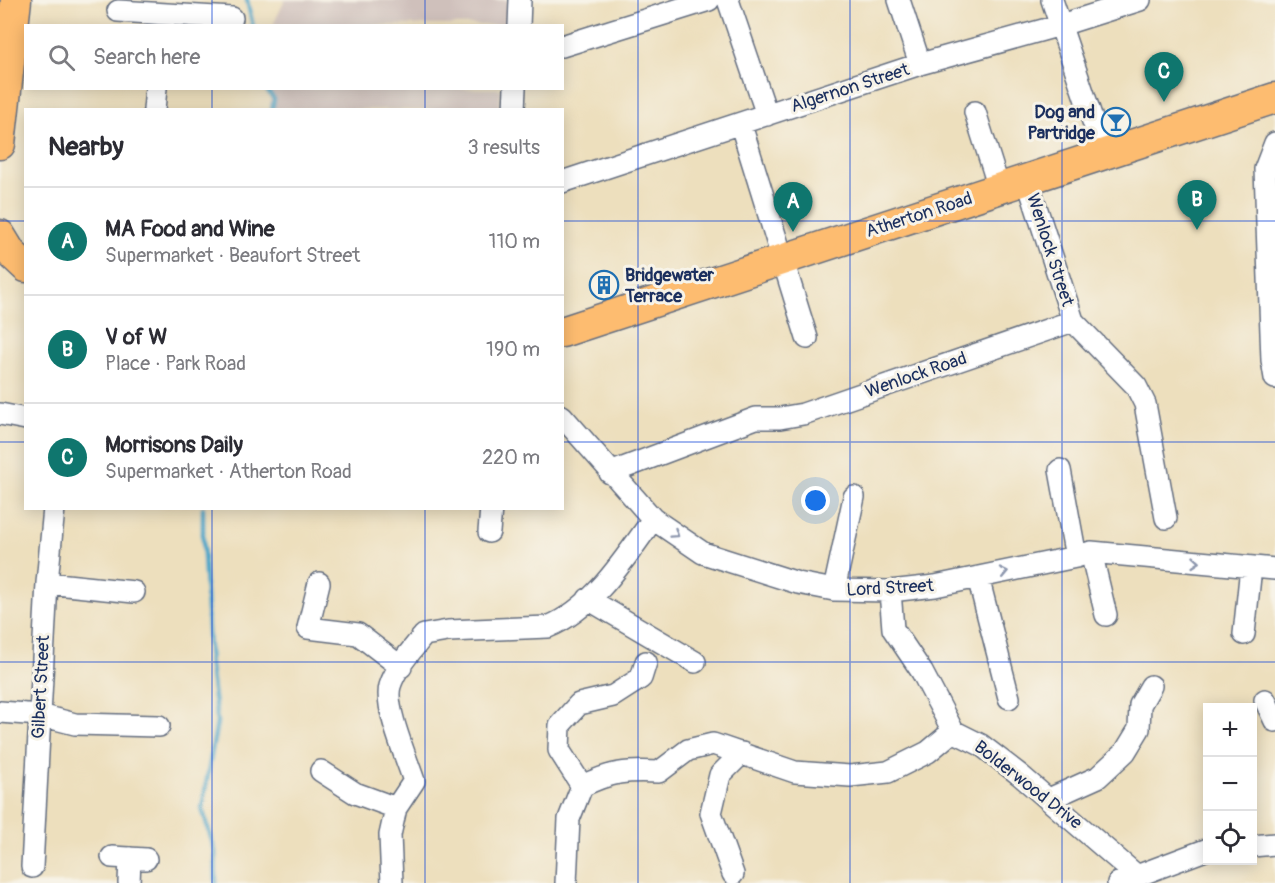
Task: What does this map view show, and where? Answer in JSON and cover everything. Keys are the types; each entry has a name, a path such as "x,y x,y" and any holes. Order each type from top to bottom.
{"highway":[{"path":"1,128 16,0"},
{"name":"Atherton Road","path":"564,331 1275,98"},
{"path":"0,235 11,253 24,265"},
{"path":"0,267 24,273"}],"street":[{"path":"519,24 520,0"},
{"path":"564,45 709,0"},
{"path":"728,0 767,115"},
{"path":"899,0 920,64"},
{"path":"1053,0 1104,154"},
{"name":"Algernon Street","path":"564,181 741,125 920,64 1061,25 1140,0"},
{"path":"118,11 161,19 232,18"},
{"path":"154,108 156,90"},
{"path":"514,108 515,90"},
{"path":"975,112 999,188"},
{"path":"741,125 807,338"},
{"path":"1275,143 1265,169 1271,336 1275,378"},
{"name":"Wenlock Street","path":"1027,179 1073,321"},
{"path":"1073,321 1136,386 1145,404 1166,518"},
{"name":"Wenlock Road","path":"610,472 756,418 780,418 803,414 1073,321"},
{"path":"0,414 24,419"},
{"name":"Lord Street","path":"564,418 653,519 703,553 798,583 834,590 890,591 934,586 1083,554 1275,569"},
{"path":"1060,470 1083,554 1106,615"},
{"path":"834,590 854,497"},
{"name":"Gilbert Street","path":"32,867 47,583 54,510"},
{"path":"489,532 491,510"},
{"path":"392,883 390,835 396,808 414,781 392,714 390,687 400,667 424,635 448,631 548,627 563,621 616,572 653,519"},
{"path":"1244,634 1251,567"},
{"path":"978,577 1009,698"},
{"path":"47,583 134,592"},
{"path":"319,583 309,628 358,634 400,667"},
{"name":"Bolderwood Drive","path":"890,591 893,629 922,672 953,731 981,745 1049,799 1127,879"},
{"path":"588,599 695,662"},
{"path":"582,786 559,750 560,725 579,704 613,696 641,678 646,662"},
{"path":"1049,799 1098,777 1125,752 1139,729 1140,705 1151,686"},
{"path":"1265,700 1275,721"},
{"path":"0,712 40,715 75,724 159,726"},
{"path":"566,883 569,819 582,786 605,775 634,770 659,772 688,750 713,744 795,772 850,776 888,772 928,752 953,731"},
{"path":"734,874 711,813 720,775 742,753"},
{"path":"321,771 355,793 396,808"},
{"path":"1257,846 1275,844"},
{"path":"1127,879 1203,851"},
{"path":"129,883 130,858"}],"shaded area":[{"path":"285,0 508,0 506,24 273,24"},
{"path":"271,90 501,90 499,108 270,108"}],"waterway":[{"path":"247,0 253,24"},
{"path":"267,90 274,99 272,108"},
{"path":"203,510 210,666 217,722 202,808 215,851 216,883"}],"place":[{"name":"Morrisons Daily","path":"1164,102"},
{"name":"Dog and Partridge","path":"1116,122"},
{"name":"V of W","path":"1197,230"},
{"name":"MA Food and Wine","path":"793,232"},
{"name":"Bridgewater Terrace","path":"604,285"}]}
